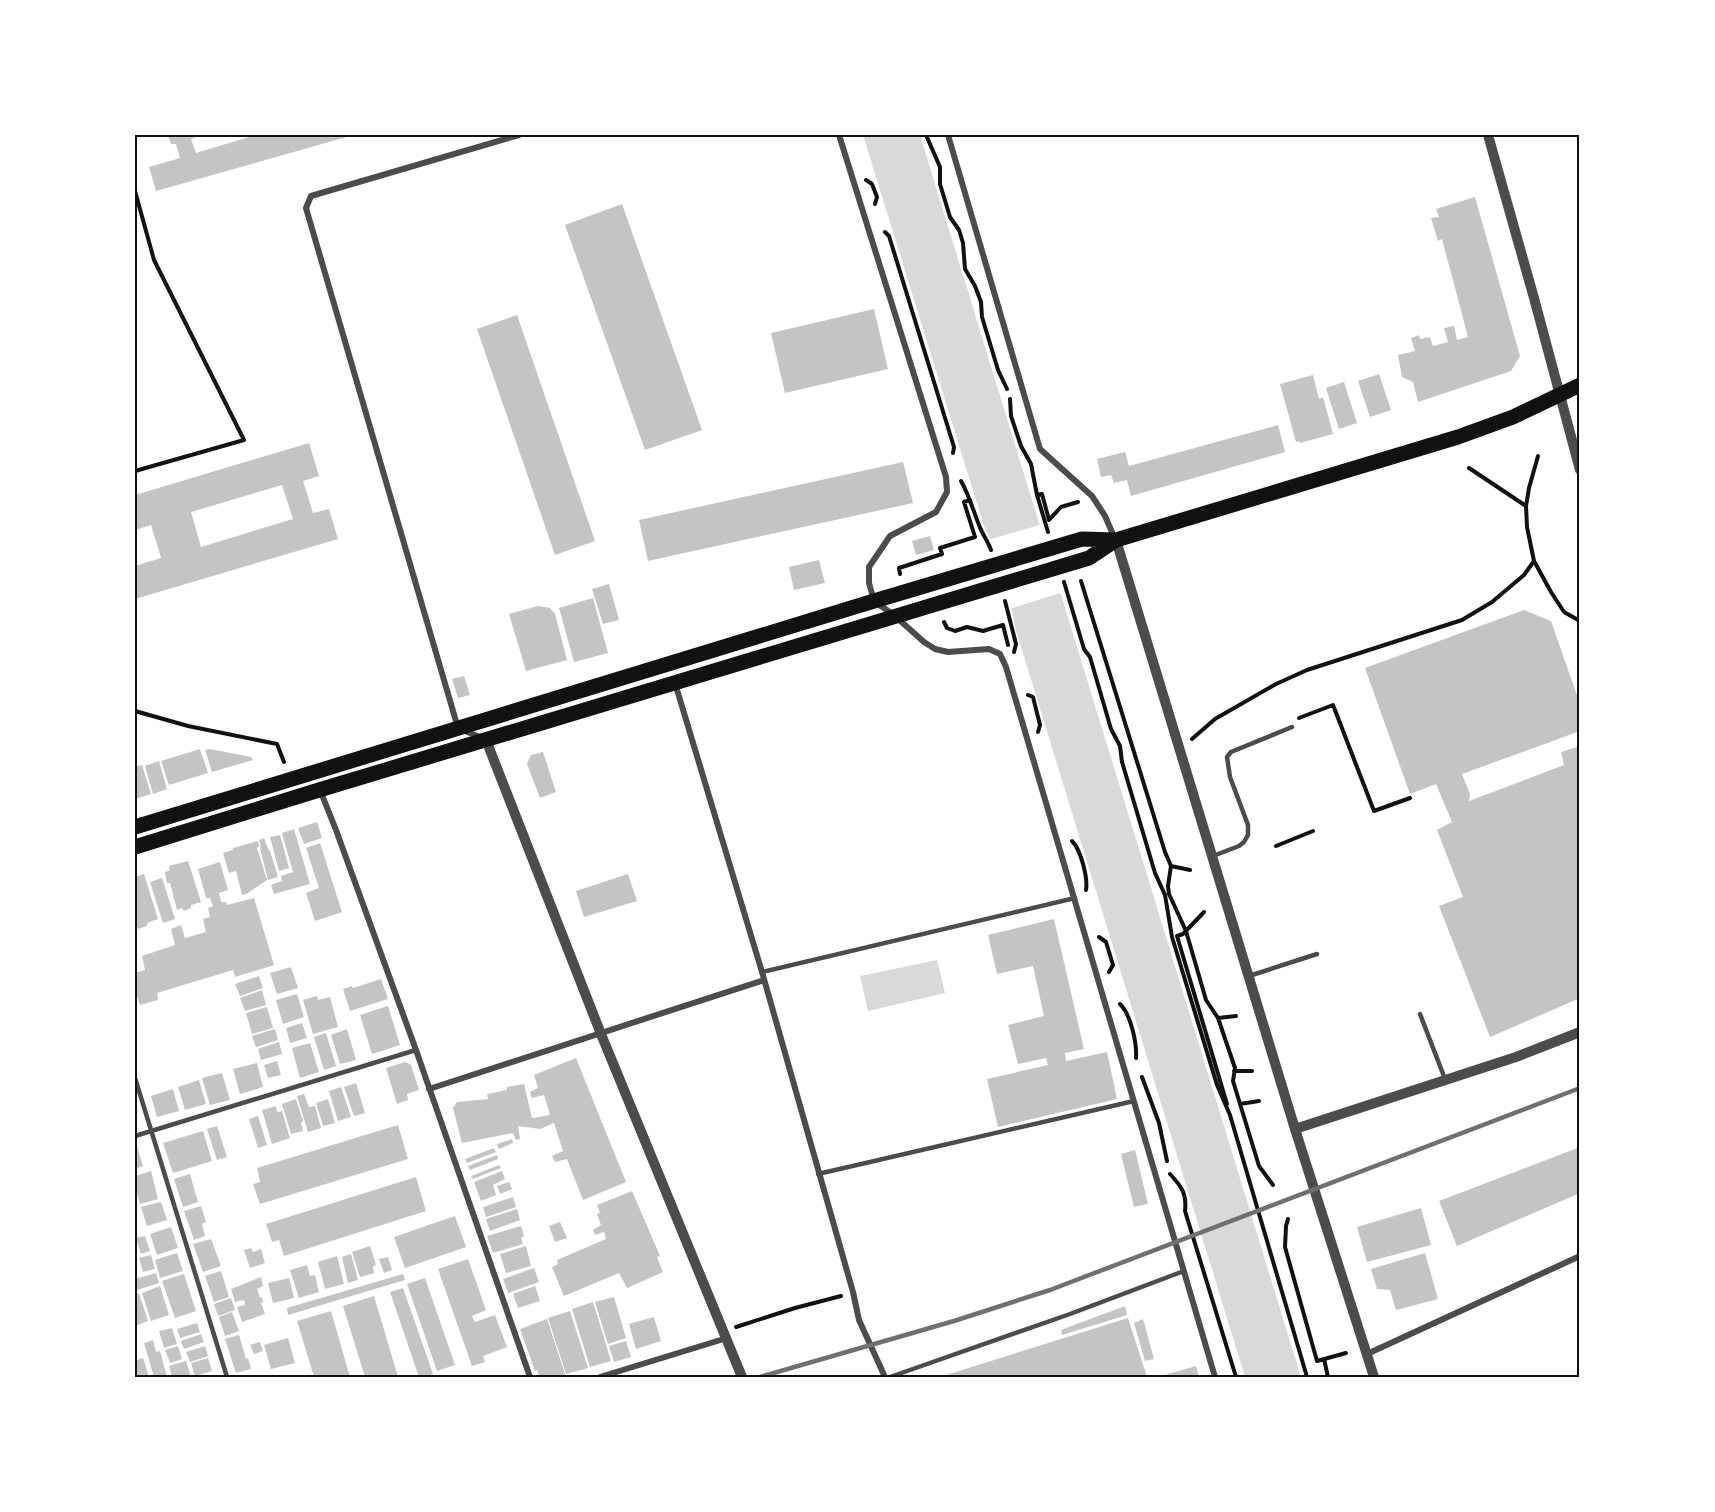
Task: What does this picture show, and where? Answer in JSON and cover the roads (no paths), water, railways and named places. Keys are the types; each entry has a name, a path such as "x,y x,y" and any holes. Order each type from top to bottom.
{"main road":[{"path":"135,847 1089,558 1116,540 1458,437 1513,417 1580,385"},
{"path":"135,826 1082,539 1116,540"}],"street":[{"path":"519,135 311,196 306,208 458,728 486,740 601,1034 742,1377"},
{"path":"839,135 946,477 946,492 936,512 890,536 869,567 869,583 874,601 935,649 948,652 989,649 1000,654 1006,667 1215,1377"},
{"path":"948,135 1040,449 1092,496 1105,516 1116,540 1295,1129 1374,1377"},
{"path":"1488,135 1580,470"},
{"path":"675,683 762,972 859,1320 885,1377"},
{"path":"319,790 336,830 416,1050 530,1377"},
{"path":"429,1089 764,980"},
{"path":"1295,1129 1516,1057 1580,1032"},
{"path":"1367,1354 1580,1256"},
{"path":"600,1377 725,1334"}],"lane":[{"path":"1213,856 1239,846 1248,835 1248,825 1230,777 1227,757 1231,752 1291,725"},
{"path":"762,972 1075,898"},
{"path":"1249,976 1317,954"},
{"path":"1420,1014 1445,1080"},
{"path":"135,1136 416,1050"},
{"path":"135,1078 227,1377"},
{"path":"818,1174 1134,1101"},
{"path":"890,1377 1184,1271"}],"railway":[{"path":"760,1377 954,1321 1050,1290 1580,1088"}]}
